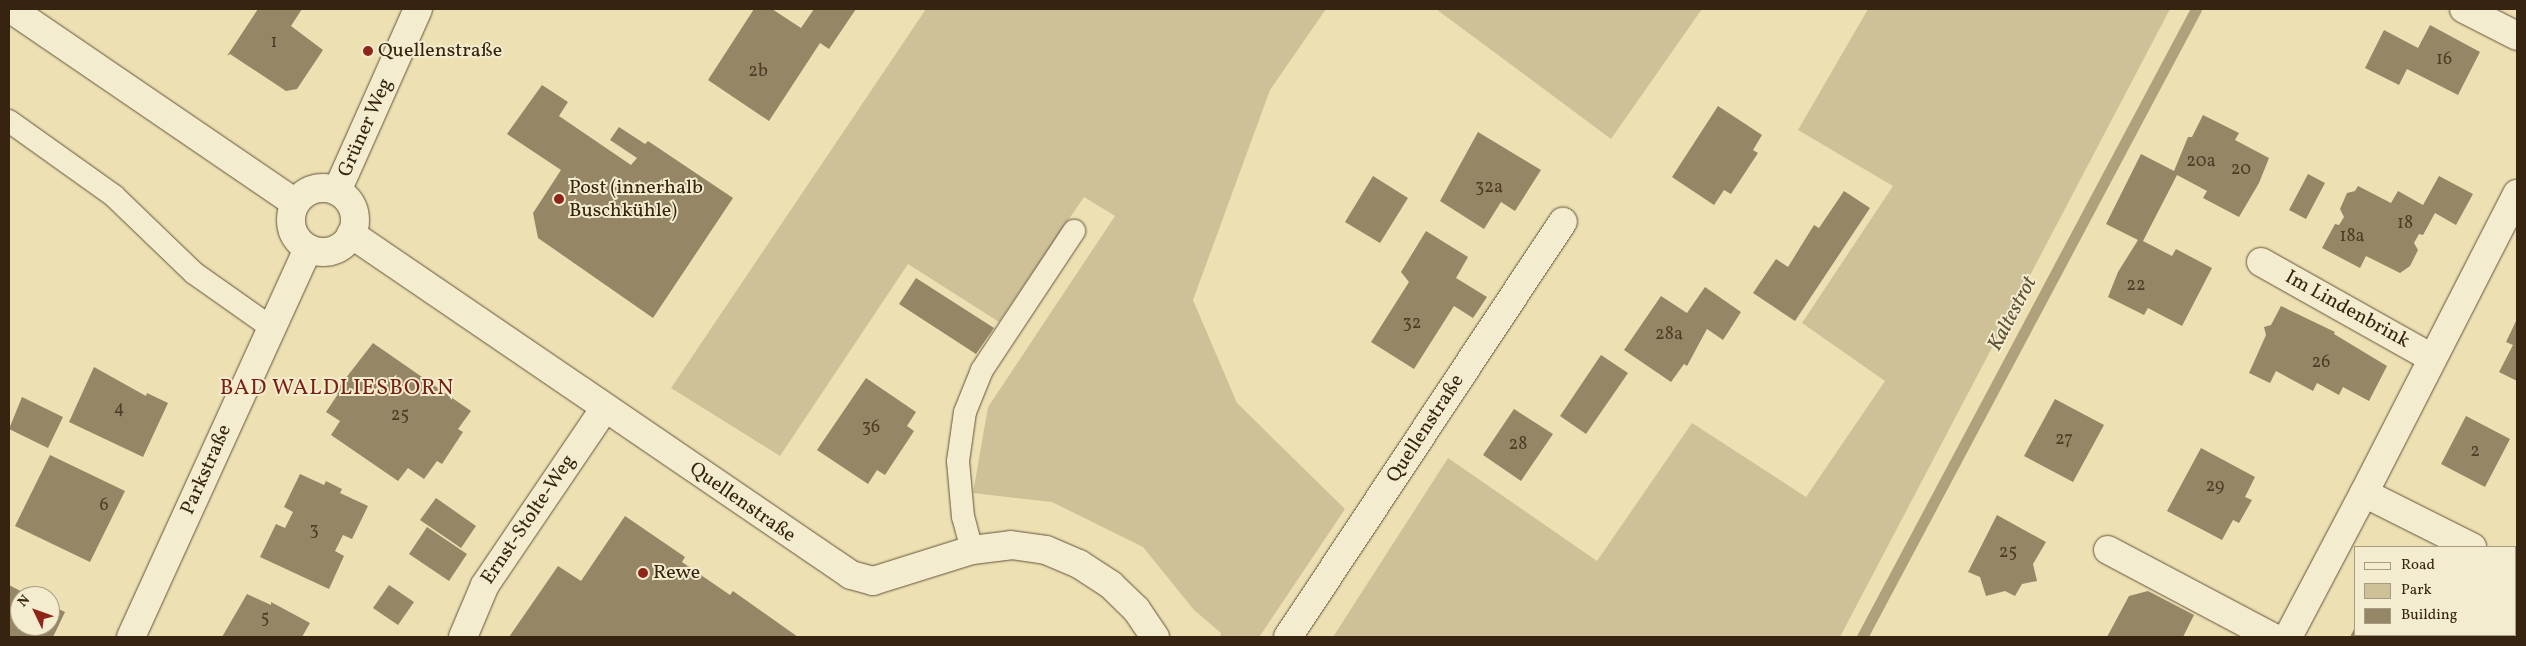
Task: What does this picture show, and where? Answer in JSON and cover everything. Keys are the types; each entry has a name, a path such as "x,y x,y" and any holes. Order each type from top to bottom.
{"street":[{"path":"11,9 295,203"},
{"name":"Grüner Weg","path":"338,191 418,9"},
{"path":"2464,9 2517,36"},
{"path":"326,187 338,191 352,205 354,220 351,234 332,250 320,252 308,248 299,242 290,223 295,203 303,194 314,189 326,187"},
{"name":"Im Lindenbrink","path":"2288,637 2517,194"},
{"name":"Quellenstraße","path":"1288,637 1563,222"},
{"name":"Quellenstraße","path":"351,234 851,575 873,581 972,550 1011,545 1046,550 1079,564 1111,584 1136,609 1155,637"},
{"name":"Parkstraße","path":"131,637 308,248"},
{"name":"Im Lindenbrink","path":"2261,262 2432,358"},
{"name":"Ernst-Stolte-Weg","path":"463,637 485,585 605,408"},
{"path":"2364,493 2470,546"},
{"path":"2108,550 2272,637"}],"lane":[{"path":"9,121 114,196 194,273 272,328"},
{"path":"972,550 963,517 958,461 965,412 982,370 1074,231"}],"green space":[{"path":"926,9 1326,9 1270,90 1193,300 1237,403 1345,509 1260,636 1220,637 1221,633 1194,610 1143,547 1052,502 973,493 988,407 1115,216 1084,197 999,322 908,264 780,456 671,388"},
{"path":"1436,9 1702,9 1611,139"},
{"path":"1868,9 2170,9 1840,637 1333,637 1448,458 1597,561 1692,423 1806,497 1885,381 1802,323 1893,186 1798,130"}],"building":[{"path":"258,9 302,9 291,26 323,50 297,89 286,91 230,54 227,56"},
{"path":"754,9 772,9 801,28 814,9 856,9 829,49 820,43 769,121 708,80"},
{"path":"2430,25 2480,52 2458,95 2407,69 2399,85 2365,68 2384,30 2418,48"},
{"path":"542,85 568,102 559,116 631,165 637,158 610,140 619,127 645,144 648,141 733,198 653,318 538,238 533,213 561,170 507,134"},
{"path":"1718,106 1762,135 1753,150 1758,153 1731,194 1724,190 1714,205 1672,177"},
{"path":"2203,115 2239,133 2235,140 2269,158 2259,183 2239,217 2203,198 2207,191 2177,175 2143,241 2172,256 2176,249 2212,268 2182,326 2148,308 2144,315 2108,297 2118,272 2138,240 2106,224 2141,154 2174,171 2188,137 2192,137"},
{"path":"1478,132 1541,170 1515,211 1501,202 1484,229 1440,201"},
{"path":"2308,174 2325,183 2306,219 2289,210"},
{"path":"1373,176 1408,198 1380,243 1345,222"},
{"path":"2439,176 2473,194 2456,225 2435,213 2423,235 2419,234 2414,243 2418,250 2410,266 2400,273 2366,256 2360,268 2322,248 2335,224 2339,225 2344,217 2340,209 2347,193 2355,191 2358,186 2391,203 2398,191 2423,205"},
{"path":"1844,191 1870,208 1795,321 1753,293 1776,259 1788,267 1814,225 1819,228"},
{"path":"1426,231 1468,257 1456,278 1487,297 1473,318 1454,306 1414,369 1371,342 1409,282 1401,272"},
{"path":"916,278 994,328 976,354 899,304"},
{"path":"1705,287 1741,312 1723,340 1707,329 1687,366 1684,364 1671,382 1624,350 1661,296 1687,313"},
{"path":"2281,306 2335,332 2334,334 2387,366 2369,401 2343,387 2339,395 2317,383 2313,391 2276,371 2270,383 2249,373 2266,335 2264,327 2271,325"},
{"path":"2517,319 2517,381 2499,372 2513,345 2506,342"},
{"path":"373,343 471,411 458,429 463,432 442,464 437,461 424,479 408,468 398,481 331,435 340,421 326,412 338,394 335,392"},
{"path":"1601,355 1628,373 1586,434 1560,416"},
{"path":"94,367 146,396 147,393 168,403 143,457 69,422"},
{"path":"866,378 916,412 907,426 914,431 885,475 877,470 868,484 817,450"},
{"path":"22,397 63,417 48,448 9,429"},
{"path":"2055,399 2104,425 2073,482 2024,456"},
{"path":"1514,409 1553,434 1521,481 1483,455"},
{"path":"2466,416 2510,439 2485,487 2441,464"},
{"path":"2201,448 2255,477 2245,497 2252,500 2239,523 2233,520 2222,540 2167,511"},
{"path":"50,455 125,491 90,562 15,526"},
{"path":"300,474 324,485 326,481 342,489 340,493 368,506 352,539 343,535 335,551 344,556 329,589 260,557 276,524 285,528 293,512 284,507"},
{"path":"436,498 476,526 461,548 420,520"},
{"path":"1997,515 2046,542 2033,564 2037,581 2022,584 2015,596 2005,591 1986,596 1980,577 1968,572"},
{"name":"Rewe","path":"625,516 685,557 682,562 730,595 733,591 798,637 509,637 558,566 581,581"},
{"path":"427,527 467,554 449,581 409,554"},
{"path":"9,585 11,586 10,636 53,636 9,637"},
{"path":"389,585 414,602 398,625 373,608"},
{"path":"2148,591 2194,615 2183,637 2107,637 2129,596"},
{"path":"247,594 271,605 271,602 310,623 302,637 222,637"},
{"path":"60,610 65,612 60,622"},
{"path":"2354,629 2354,636 2378,636 2350,637"}],"waterway":[{"name":"Kaltestrot","path":"1862,637 2196,9"}],"place":[{"name":"Quellenstraße","path":"368,51"},
{"name":"Post (innerhalb Buschkühle)","path":"559,199"},
{"name":"Rewe","path":"643,573"}],"district":[{"name":"BAD WALDLIESBORN","path":"337,389"}]}
